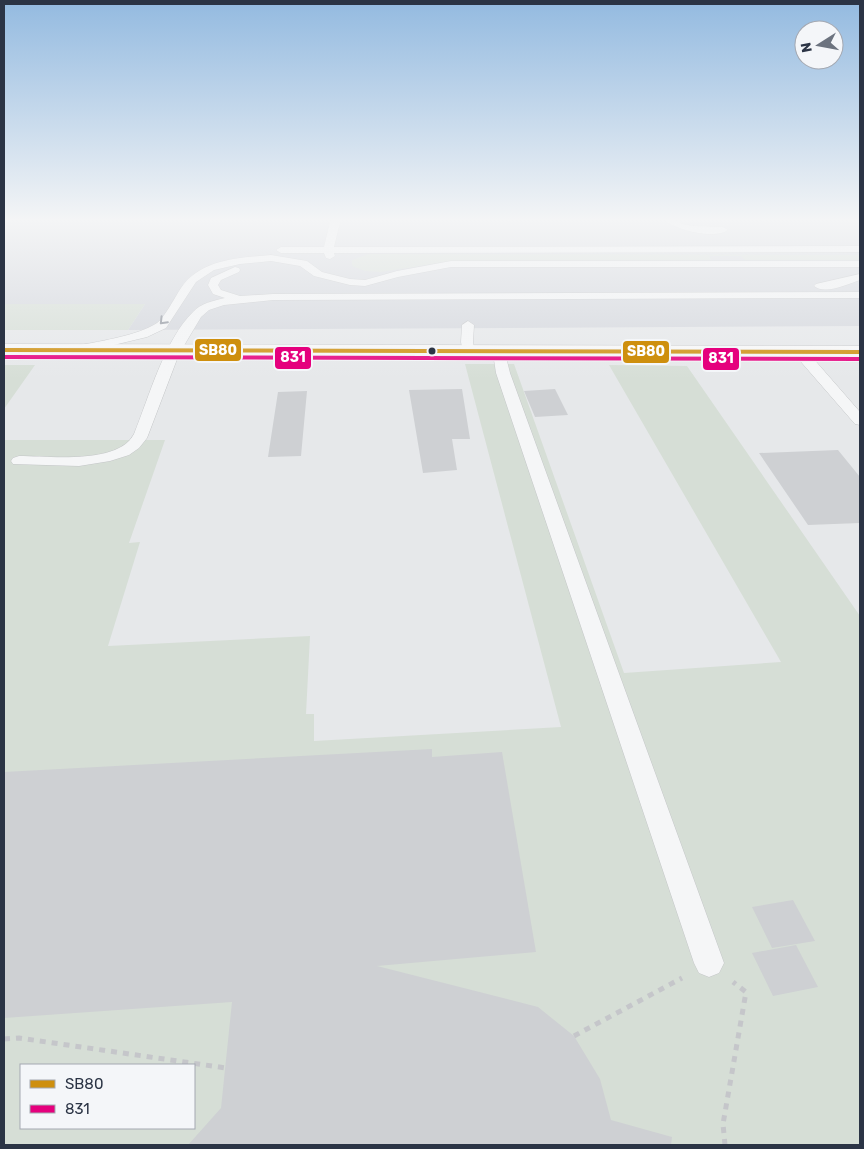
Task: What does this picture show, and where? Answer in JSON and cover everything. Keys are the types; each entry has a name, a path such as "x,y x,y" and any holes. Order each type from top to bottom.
{"main road":[{"path":"4,350 860,352"}],"lane":[{"path":"75,350 142,334 162,325 192,280 205,272"},
{"path":"231,272 216,278 213,285 217,292 239,299"},
{"path":"301,272 365,284 487,285"},
{"path":"315,272 318,274"},
{"path":"365,284 410,272"},
{"path":"596,284 792,284 818,286 832,285 860,277"},
{"path":"19,461 87,460 113,456 135,444 167,372 174,350 196,313 218,303 239,299 273,297 860,295"},
{"path":"468,325 466,342 469,352"},
{"path":"498,352 709,963"},
{"path":"800,352 860,421"}],"path":[{"path":"574,1036 709,963 746,992 723,1124 725,1145"},
{"path":"4,1039 19,1038 226,1068"}],"shaded area":[{"path":"4,272 860,272 860,326 128,330 145,304 4,304"},
{"path":"4,304 145,304 128,330 4,330"},
{"path":"465,364 514,364 624,673 781,662 609,365 687,366 860,616 860,1145 4,1145 4,440 165,440 129,543 140,542 108,646 310,636 306,714 314,714 314,741 561,727"},
{"path":"4,365 35,365 4,409"}],"building":[{"path":"462,389 470,439 452,439 457,470 423,473 409,390"},
{"path":"555,389 568,415 535,417 524,391"},
{"path":"307,391 301,456 268,457 278,392"},
{"path":"838,450 860,477 860,523 808,525 759,453"},
{"path":"432,749 432,757 502,752 536,952 377,966 538,1007 574,1036 600,1079 611,1120 672,1137 671,1145 188,1145 221,1108 232,1002 4,1018 4,772"},
{"path":"793,900 815,941 772,948 752,907"},
{"path":"796,945 818,987 773,996 752,953"}],"transit line":[{"name":"SB80","path":"4,350 860,352"},
{"name":"831","path":"4,357 860,359"}]}
